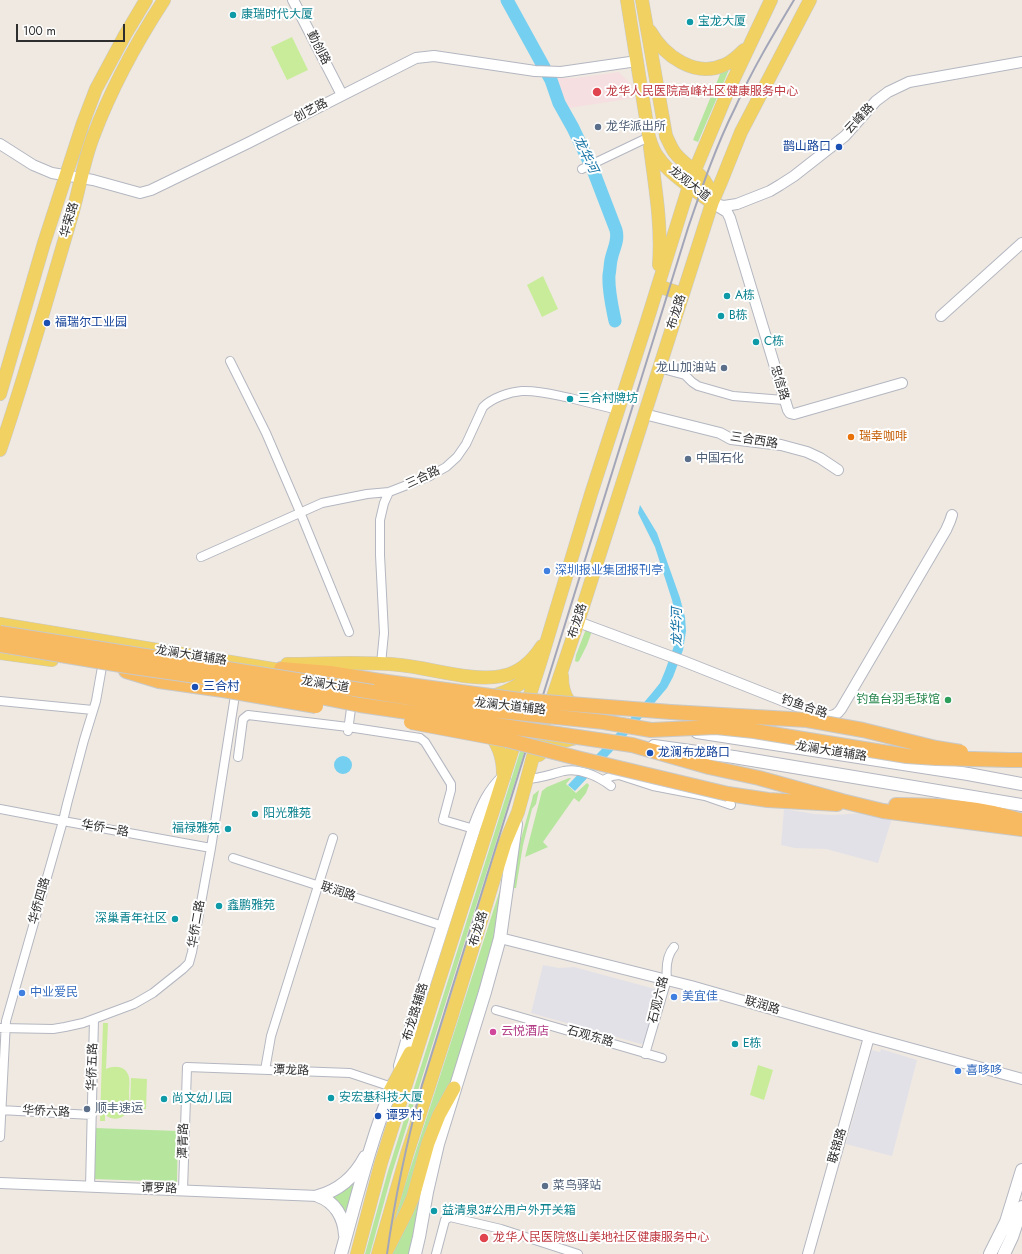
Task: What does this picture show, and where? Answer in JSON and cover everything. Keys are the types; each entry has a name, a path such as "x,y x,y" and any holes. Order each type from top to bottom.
{"highway":[{"name":"龙澜大道","path":"0,633 480,709 650,727 716,727 754,731 907,756 1016,760"},
{"name":"龙澜大道","path":"0,645 290,691 360,705 632,744 709,767 759,778 877,809 1022,829"},
{"path":"281,669 330,673 520,700 671,712 807,720 863,730 936,748 1016,760"},
{"path":"126,671 159,681 233,683 374,715 507,740 705,789 749,798 818,804 919,805 966,808 1005,815 1022,821"}],"main road":[{"name":"华荣路","path":"0,394 65,175 83,123 96,89 146,0"},
{"name":"华荣路","path":"0,450 77,198 80,178 92,137 112,92 132,53 164,0"},
{"name":"龙观大道","path":"628,0 648,137 653,149 669,170 712,203"},
{"name":"龙观大道","path":"642,0 666,136 676,154 695,170 705,181 712,203"},
{"name":"布龙路","path":"357,1254 381,1162 520,728 591,494 689,186 728,91 770,0"},
{"name":"布龙路","path":"378,1254 407,1154 454,1011 505,843 518,812 548,711 578,622 712,203 741,132 810,0"},
{"path":"646,25 656,42 666,53 678,61 693,67 706,69 722,66 731,61 748,46"},
{"path":"648,137 660,228 658,286 682,294"},
{"name":"龙澜大道辅路","path":"0,624 246,665 281,669 315,678 463,702 597,717 650,727 792,746 1022,784"},
{"path":"233,683 246,665 356,662 401,665 476,677 504,676 513,673 529,662 542,647 550,632"},
{"path":"0,653 126,671"},
{"path":"463,702 491,697 510,689 530,676 541,660"},
{"path":"230,662 233,683"},
{"path":"562,670 562,685 568,702 581,711 597,717"},
{"name":"龙澜大道辅路","path":"233,683 520,728 734,757 1022,805"},
{"path":"469,720 482,726 496,743 503,765 504,777"},
{"path":"528,775 536,759 552,744 566,739 591,737"},
{"path":"789,766 792,746"},
{"name":"布龙路辅路","path":"341,1254 374,1140 397,1075 442,926 474,830 486,798 494,786 504,777"},
{"path":"415,1254 426,1192 436,1151 500,938 518,812"},
{"path":"484,838 505,843"},
{"path":"391,1089 427,1021"},
{"path":"386,1254 413,1197 428,1143 439,1115 454,1088"},
{"path":"318,1196 335,1190 349,1179 363,1161 374,1140"},
{"path":"990,1254 1006,1222 1022,1170"},
{"path":"318,1196 331,1202 337,1209 344,1225 345,1241"},
{"path":"1004,1254 1022,1207"}],"street":[{"name":"勤创路","path":"293,0 342,95"},
{"name":"创艺路","path":"0,144 33,165 52,172 140,193 248,143 409,61 425,56 434,56 535,71 561,72 637,61"},
{"name":"云峰路","path":"712,203 724,206 737,204 770,191 780,185 794,176 845,136 876,101 888,92 903,84 920,79 1022,62"},
{"path":"583,168 648,137"},
{"name":"忠信路","path":"712,203 725,210 729,215 784,400 790,413 794,414 902,383"},
{"path":"940,316 1022,243"},
{"path":"230,361 266,433 349,632"},
{"path":"659,368 685,375 698,386 733,396 784,400"},
{"name":"三合路","path":"201,557 322,503 367,494 389,492 430,476 446,467 457,456 466,444 483,407 487,402 494,399 522,391 537,392 618,410"},
{"name":"三合西路","path":"644,414 720,433 731,439 791,447 820,458 838,470"},
{"path":"381,664 384,633 380,555 380,520 384,502 389,492"},
{"name":"钓鱼合路","path":"578,622 683,661 809,711 831,717 841,709 942,537 952,515"},
{"name":"华侨四路","path":"0,1137 2,1028 63,821 96,701 102,667"},
{"name":"华侨二路","path":"2,1028 59,1028 77,1025 146,998 189,963 211,848 233,683"},
{"path":"0,701 93,710"},
{"path":"348,729 352,701"},
{"path":"238,757 243,719 248,715 418,737 424,740 451,784 451,790 443,820 474,830"},
{"path":"528,775 534,779 565,771 577,771 603,780 611,786"},
{"path":"603,780 619,775 653,786 705,796 731,805"},
{"name":"华侨一路","path":"0,809 211,848"},
{"path":"265,1070 271,1036 334,838"},
{"name":"联润路","path":"233,858 442,926"},
{"name":"联润路","path":"500,938 667,979 1022,1079"},
{"name":"石观六路","path":"645,1054 667,979 669,957 671,950 674,947"},
{"name":"石观东路","path":"496,1010 662,1058"},
{"name":"华侨五路","path":"90,1186 94,1019"},
{"name":"联锦路","path":"808,1254 869,1037"},
{"name":"潭龙路","path":"187,1067 350,1073 391,1089"},
{"name":"潭青路","path":"183,1190 187,1067"},
{"name":"华侨六路","path":"0,1110 92,1115"},
{"name":"谭罗路","path":"0,1183 318,1196"},
{"path":"436,1254 445,1220 450,1217 507,1230 578,1254"}],"shaded area":[{"name":"龙华人民医院高峰社区健康服务中心","path":"619,72 632,85 634,98 569,108 556,82 557,78 576,78"},
{"path":"784,809 833,815 863,813 892,818 878,863 826,849 795,848 781,845"},
{"path":"543,965 559,968 574,967 659,991 644,1043 641,1044 531,1013"},
{"path":"881,1049 917,1060 892,1156 846,1144 872,1050 880,1052"}],"green space":[{"path":"292,37 308,70 287,80 271,47"},
{"path":"731,65 698,142 693,140 723,67"},
{"path":"543,276 558,309 542,317 527,285"},
{"path":"586,629 592,631 587,645 579,661 577,662 575,661 576,655"},
{"path":"522,745 526,747 392,1173 370,1254 365,1254 388,1171"},
{"path":"571,778 566,784 576,793 587,783 589,785 586,793 579,802 574,798 543,842 548,847 525,857 542,791 547,787"},
{"path":"539,790 536,804 532,809 523,845 516,888 511,888 518,849 533,795"},
{"path":"507,868 491,954 454,1075 411,1192 388,1245 405,1185"},
{"path":"103,1023 108,1023 106,1069 120,1067 128,1073 129,1107 122,1117 115,1119 105,1115 105,1121 100,1121"},
{"path":"758,1065 773,1070 764,1100 750,1095"},
{"path":"131,1078 147,1079 146,1109 130,1109"},
{"path":"95,1128 178,1131 177,1182 94,1179"},
{"path":"434,1137 412,1254 389,1254"},
{"path":"357,1179 345,1221 328,1198"}],"water":[{"path":"640,505 657,533 680,598 685,617 686,631 683,650 673,677 667,688 622,741 575,791 568,785 629,720 660,683 674,646 676,632 675,614 672,600 655,547 638,513"},
{"path":"339,756 347,756 352,761 350,772 347,774 339,774 334,769 334,761"}],"waterway":[{"name":"龙华河","path":"507,0 551,80 559,103 593,170 616,230 616,241 609,275 610,298 615,321"}],"railway":[{"path":"387,1254 402,1169 422,1085 688,228 728,122 756,66 794,0"}],"place":[{"name":"康瑞时代大厦","path":"233,15"},
{"name":"宝龙大厦","path":"690,22"},
{"name":"龙华人民医院高峰社区健康服务中心","path":"597,92"},
{"name":"龙华派出所","path":"598,127"},
{"name":"鹊山路口","path":"839,147"},
{"name":"A栋","path":"727,296"},
{"name":"B栋","path":"721,316"},
{"name":"福瑞尔工业园","path":"47,323"},
{"name":"C栋","path":"756,342"},
{"name":"龙山加油站","path":"724,368"},
{"name":"三合村牌坊","path":"570,399"},
{"name":"瑞幸咖啡","path":"851,437"},
{"name":"中国石化","path":"688,459"},
{"name":"深圳报业集团报刊亭","path":"547,571"},
{"name":"三合村","path":"195,687"},
{"name":"钓鱼台羽毛球馆","path":"948,700"},
{"name":"龙澜布龙路口","path":"650,753"},
{"name":"阳光雅苑","path":"255,814"},
{"name":"福禄雅苑","path":"228,829"},
{"name":"鑫鹏雅苑","path":"219,906"},
{"name":"深巢青年社区","path":"175,919"},
{"name":"中业爱民","path":"22,993"},
{"name":"美宜佳","path":"674,997"},
{"name":"云悦酒店","path":"493,1032"},
{"name":"E栋","path":"735,1044"},
{"name":"喜哆哆","path":"958,1071"},
{"name":"安宏基科技大厦","path":"331,1098"},
{"name":"尚文幼儿园","path":"164,1099"},
{"name":"顺丰速运","path":"87,1109"},
{"name":"谭罗村","path":"378,1116"},
{"name":"菜鸟驿站","path":"545,1186"},
{"name":"益清泉3#公用户外开关箱","path":"434,1211"},
{"name":"龙华人民医院悠山美地社区健康服务中心","path":"484,1238"}]}
